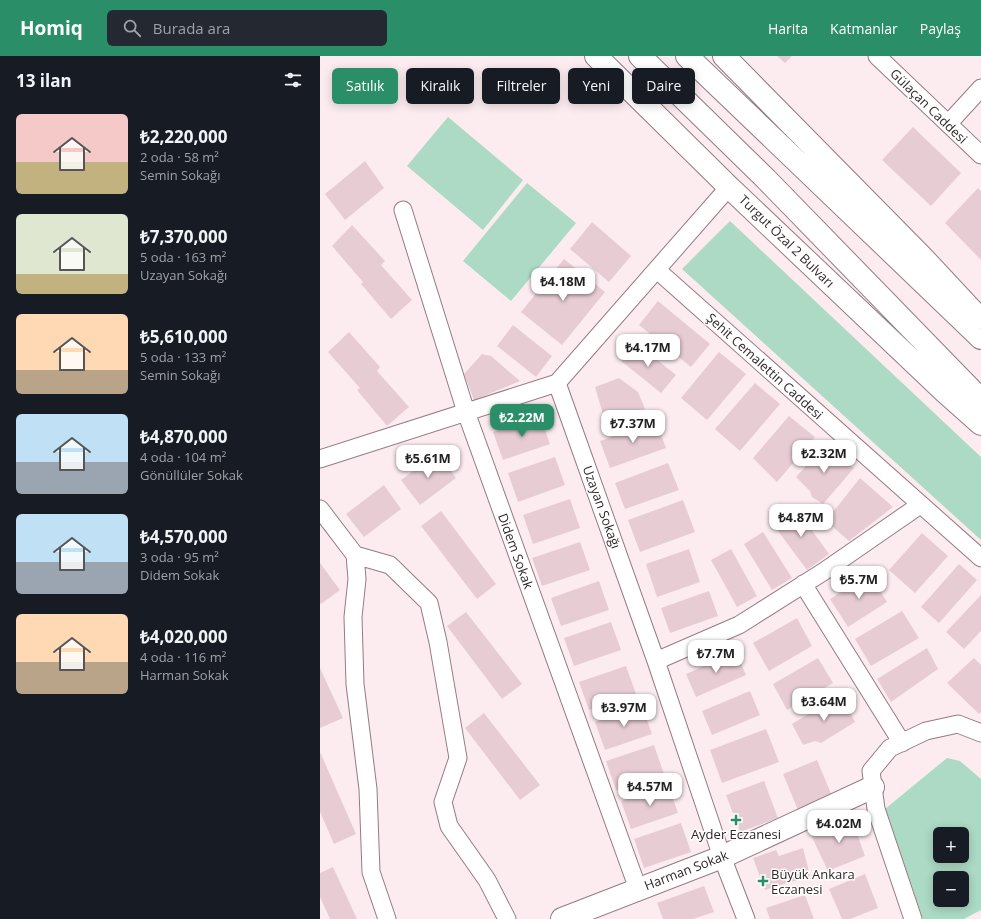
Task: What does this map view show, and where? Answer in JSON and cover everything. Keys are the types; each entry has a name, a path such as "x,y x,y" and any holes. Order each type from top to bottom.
{"main road":[{"name":"Turgut Özal 2 Bulvarı","path":"596,56 730,187 945,392 981,424"},
{"name":"Turgut Özal 2 Bulvarı","path":"640,56 766,179 981,400"},
{"path":"687,56 981,338"},
{"path":"724,56 924,259 981,320"},
{"name":"Harman Sokak","path":"562,919 722,857 873,788"}],"street":[{"name":"Gülaçan Caddesi","path":"877,56 981,155"},
{"path":"948,124 981,88"},
{"path":"320,459 557,382 730,187"},
{"name":"Didem Sokak","path":"403,210 466,412 638,889"},
{"name":"Şehit Cemalettin Caddesi","path":"657,270 981,558"},
{"name":"Uzayan Sokağı","path":"557,382 656,661 722,857 746,919"},
{"path":"656,661 739,625 920,505"},
{"path":"320,509 354,555 357,579 352,617 355,684 368,789 371,872 387,919"},
{"path":"354,555 390,565 429,603 441,656 458,758 444,802 449,826 487,880 507,919"},
{"path":"803,584 902,743"},
{"path":"913,919 876,809 871,771 890,748 926,732 958,724 981,733"}],"green space":[{"path":"448,117 523,180 483,230 407,166"},
{"path":"527,183 576,223 511,301 463,261"},
{"path":"730,221 981,457 981,540 682,269"},
{"path":"947,758 960,761 981,779 981,910 964,919 923,919 885,809"}],"building":[{"path":"777,56 792,56 785,63"},
{"path":"913,127 961,173 931,206 882,160"},
{"path":"365,161 384,188 345,220 325,194"},
{"path":"978,188 981,191 981,260 945,223"},
{"path":"592,222 631,256 609,282 570,249"},
{"path":"352,225 385,261 381,265 412,300 391,319 361,284 363,282 332,246"},
{"path":"564,259 605,292 562,345 521,312"},
{"path":"658,301 710,344 691,367 639,325"},
{"path":"513,325 552,356 536,377 497,346"},
{"path":"349,332 380,367 377,371 409,407 387,426 357,390 360,388 328,352"},
{"path":"635,342 676,375 661,393 621,361"},
{"path":"719,352 746,374 707,420 681,398"},
{"path":"482,354 491,356 520,381 474,400 464,374"},
{"path":"619,378 638,392 645,409 605,421 595,387"},
{"path":"755,383 780,404 740,451 715,429"},
{"path":"540,416 550,444 503,460 493,432"},
{"path":"789,416 815,437 777,482 753,458"},
{"path":"656,421 666,448 610,468 600,441"},
{"path":"824,446 854,468 823,504 812,497 810,491 796,477"},
{"path":"437,453 456,478 420,505 401,480"},
{"path":"555,457 565,485 518,502 508,473"},
{"path":"668,463 679,490 625,509 615,483"},
{"path":"860,478 893,507 849,541 826,521"},
{"path":"384,485 401,509 364,537 346,514"},
{"path":"570,499 580,528 533,544 523,515"},
{"path":"683,500 695,532 640,552 628,520"},
{"path":"795,507 829,554 807,570 772,523"},
{"path":"441,511 496,584 477,599 421,526"},
{"path":"763,532 792,578 772,590 744,544"},
{"path":"922,533 948,556 915,593 889,570"},
{"path":"580,542 590,570 542,586 532,558"},
{"path":"689,549 700,582 657,597 646,564"},
{"path":"731,549 757,596 737,607 711,560"},
{"path":"320,563 340,590 321,604 320,603"},
{"path":"959,564 977,580 939,623 921,607"},
{"path":"870,574 887,602 848,627 830,599"},
{"path":"599,581 609,610 561,626 551,598"},
{"path":"709,591 718,616 670,633 661,608"},
{"path":"981,595 981,631 964,649 946,632"},
{"path":"902,611 919,638 871,666 855,639"},
{"path":"466,612 522,684 502,699 447,626"},
{"path":"797,618 812,646 769,671 753,643"},
{"path":"611,622 621,650 574,666 564,638"},
{"path":"927,648 938,669 891,702 877,679"},
{"path":"736,652 746,675 696,697 686,674"},
{"path":"818,658 833,683 787,710 773,684"},
{"path":"974,658 981,665 981,712 979,714 947,683"},
{"path":"626,666 636,694 589,710 579,682"},
{"path":"320,668 343,718 320,728"},
{"path":"750,691 760,715 712,735 702,711"},
{"path":"841,694 855,722 821,743 815,741 803,745 792,724"},
{"path":"642,706 652,734 605,750 595,722"},
{"path":"484,713 540,785 520,800 465,728"},
{"path":"766,729 779,762 722,783 710,750"},
{"path":"654,745 664,774 616,790 606,761"},
{"path":"320,752 356,834 334,844 320,812"},
{"path":"817,760 832,796 798,810 783,774"},
{"path":"764,781 778,818 740,832 726,795"},
{"path":"668,785 678,813 631,829 621,801"},
{"path":"851,817 865,856 828,871 811,835"},
{"path":"681,823 691,852 644,868 634,839"},
{"path":"803,848 810,876 765,890 753,858 776,850 779,856"},
{"path":"333,867 357,919 330,919 320,897 320,873"},
{"path":"865,874 878,908 850,919 842,919 829,889"},
{"path":"704,886 714,912 693,919 663,919 657,903"},
{"path":"805,895 814,919 770,919 766,908"}],"place":[{"name":"Ayder Eczanesi","path":"736,820"},
{"name":"Büyük Ankara Eczanesi","path":"763,881"}]}
